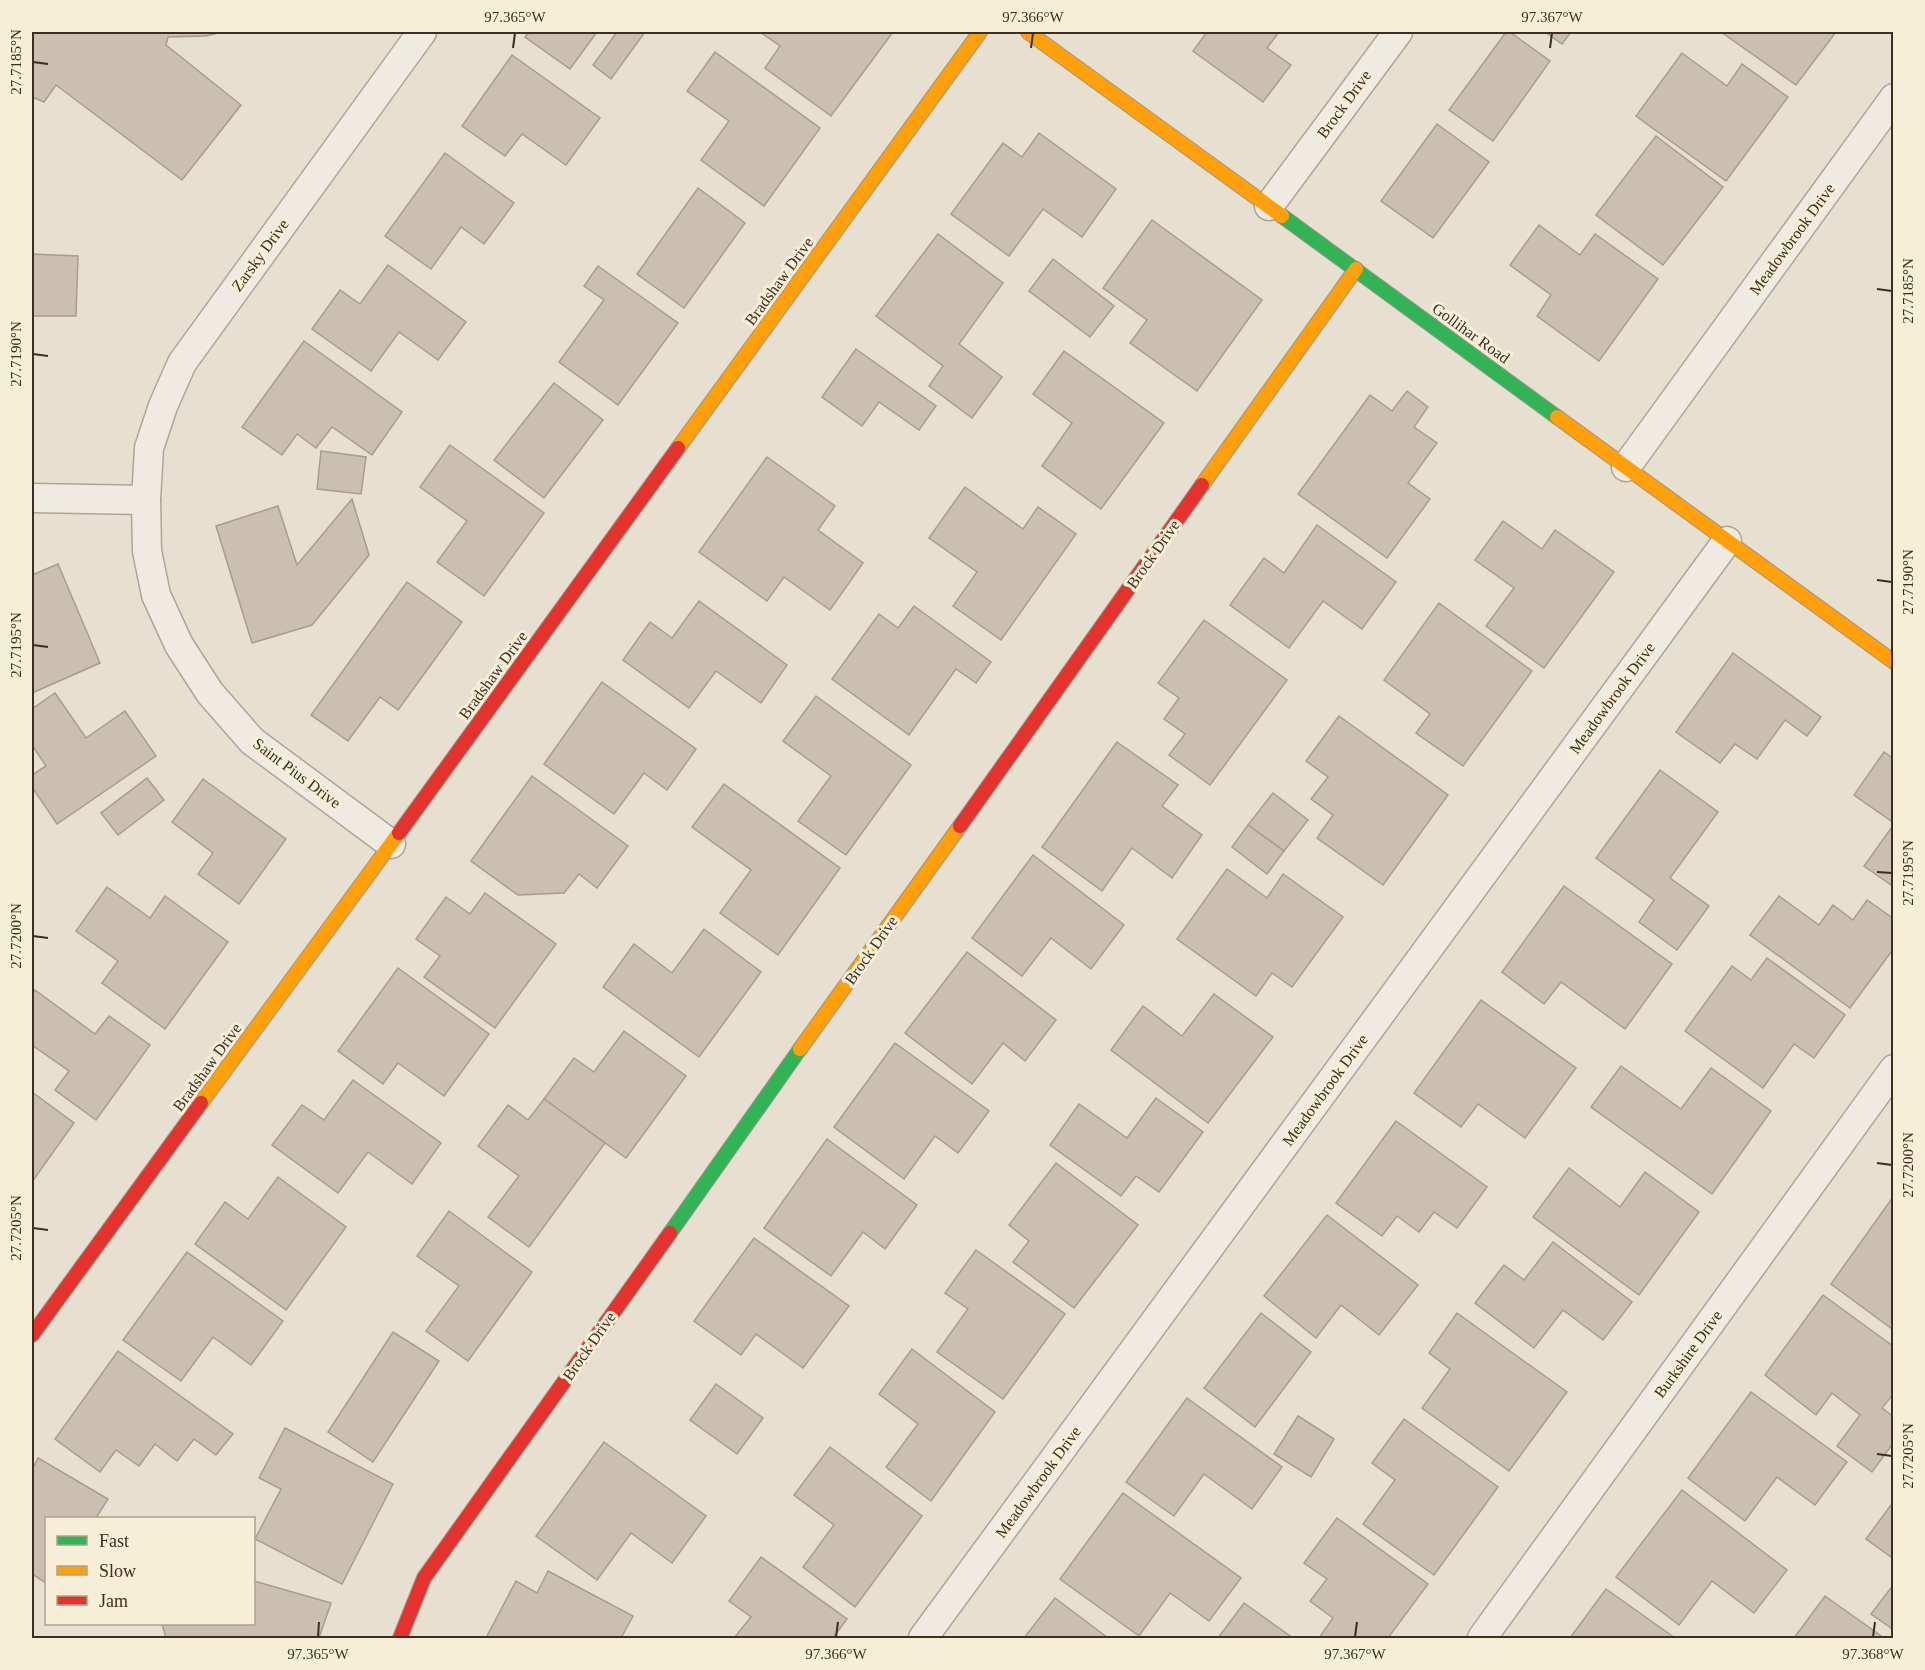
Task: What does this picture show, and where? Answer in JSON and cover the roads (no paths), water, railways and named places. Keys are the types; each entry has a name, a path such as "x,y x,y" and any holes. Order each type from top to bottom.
{"street":[{"name":"Zarsky Drive","path":"146,500 149,448 163,406 182,363 422,32"},
{"name":"Bradshaw Drive","path":"32,1335 980,32"},
{"name":"Gollihar Road","path":"1028,32 1893,662"},
{"name":"Brock Drive","path":"1269,206 1398,32"},
{"name":"Meadowbrook Drive","path":"1626,467 1893,98"},
{"name":"Brock Drive","path":"400,1638 424,1578 1356,269"},
{"path":"32,498 146,500"},
{"name":"Saint Pius Drive","path":"146,500 147,551 156,595 178,645 210,693 252,741 391,844"},
{"name":"Meadowbrook Drive","path":"923,1638 1727,541"},
{"name":"Burkshire Drive","path":"1482,1638 1893,1069"}]}
